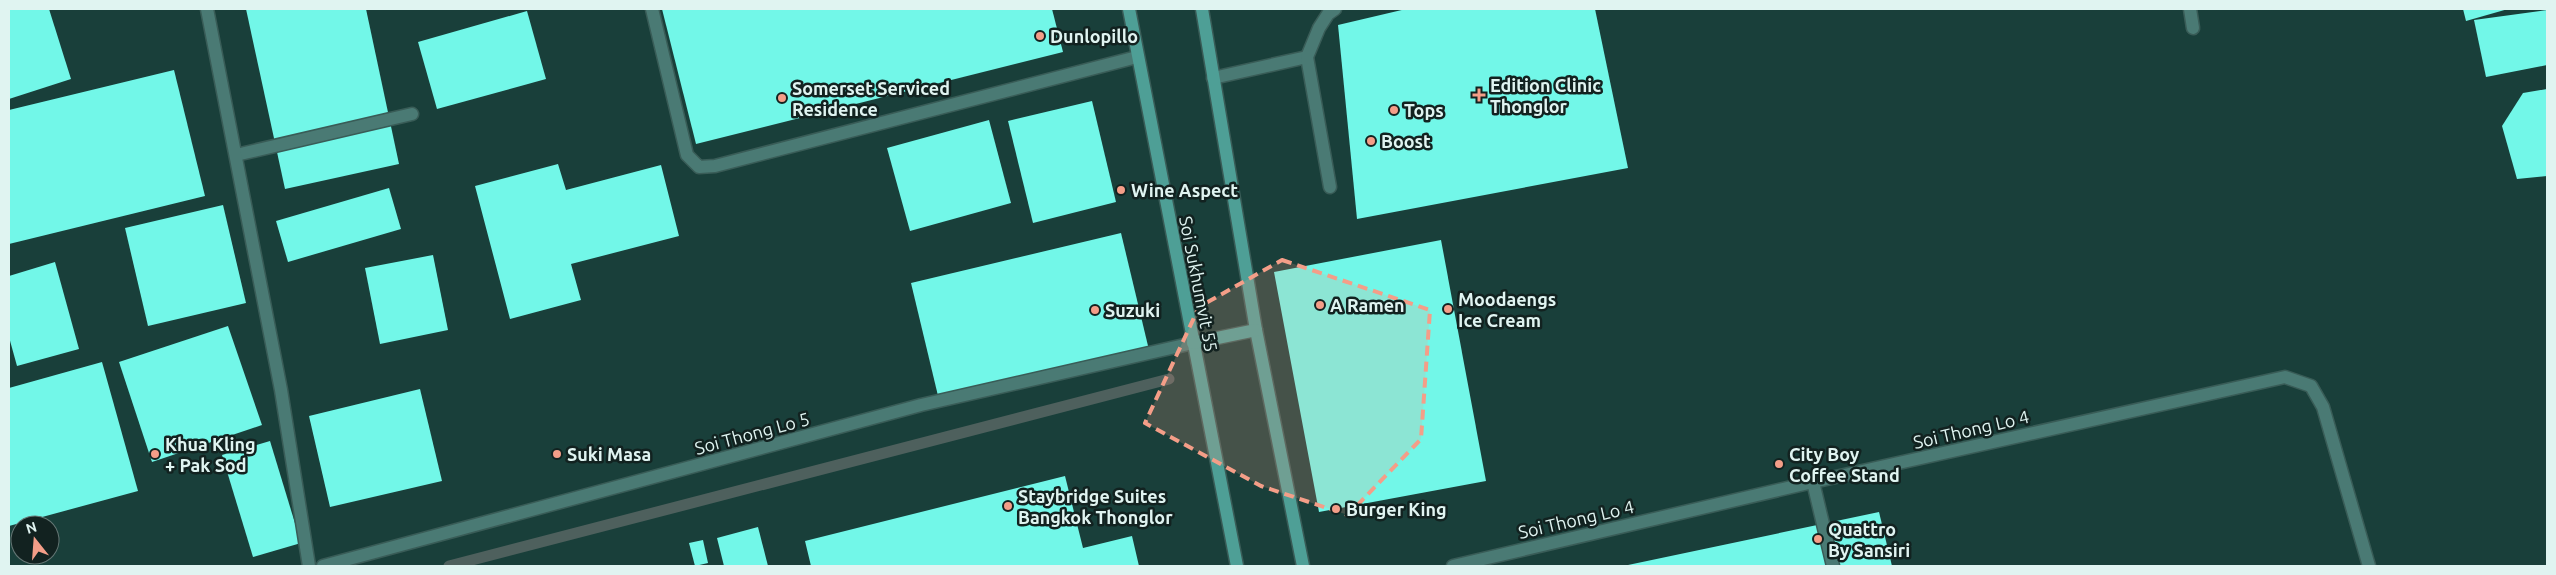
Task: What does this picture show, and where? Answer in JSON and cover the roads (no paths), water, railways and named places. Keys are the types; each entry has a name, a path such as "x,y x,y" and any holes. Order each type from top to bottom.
{"main road":[{"name":"Soi Sukhumvit 55","path":"1129,9 1237,566"},
{"path":"1202,9 1256,330 1303,566"},
{"path":"1193,343 1256,330"}],"street":[{"path":"207,9 282,390 309,566"},
{"path":"652,9 686,155 699,167 716,166 1137,57"},
{"path":"1330,187 1307,57 1319,28 1328,14 1335,9"},
{"path":"2190,9 2193,28"},
{"path":"1213,78 1307,57"},
{"path":"236,155 412,114"},
{"name":"Soi Thong Lo 5","path":"323,566 922,405 1193,343"},
{"name":"Soi Thong Lo 4","path":"1453,566 1500,560 1813,482 2285,377 2311,386 2323,407 2369,566"},
{"path":"1813,482 1833,566"}],"waterway":[{"path":"449,566 1169,379"}],"place":[{"name":"Dunlopillo","path":"1040,36"},
{"name":"Edition Clinic Thonglor","path":"1479,95"},
{"name":"Somerset Serviced Residence","path":"782,98"},
{"name":"Tops","path":"1394,110"},
{"name":"Boost","path":"1371,141"},
{"name":"Wine Aspect","path":"1121,190"},
{"name":"A Ramen","path":"1320,305"},
{"name":"Moodaengs Ice Cream","path":"1448,309"},
{"name":"Suzuki","path":"1095,310"},
{"name":"Khua Kling + Pak Sod","path":"155,454"},
{"name":"Suki Masa","path":"557,454"},
{"name":"City Boy Coffee Stand","path":"1779,464"},
{"name":"Staybridge Suites Bangkok Thonglor","path":"1008,506"},
{"name":"Burger King","path":"1336,509"},
{"name":"Quattro By Sansiri","path":"1818,539"}]}
